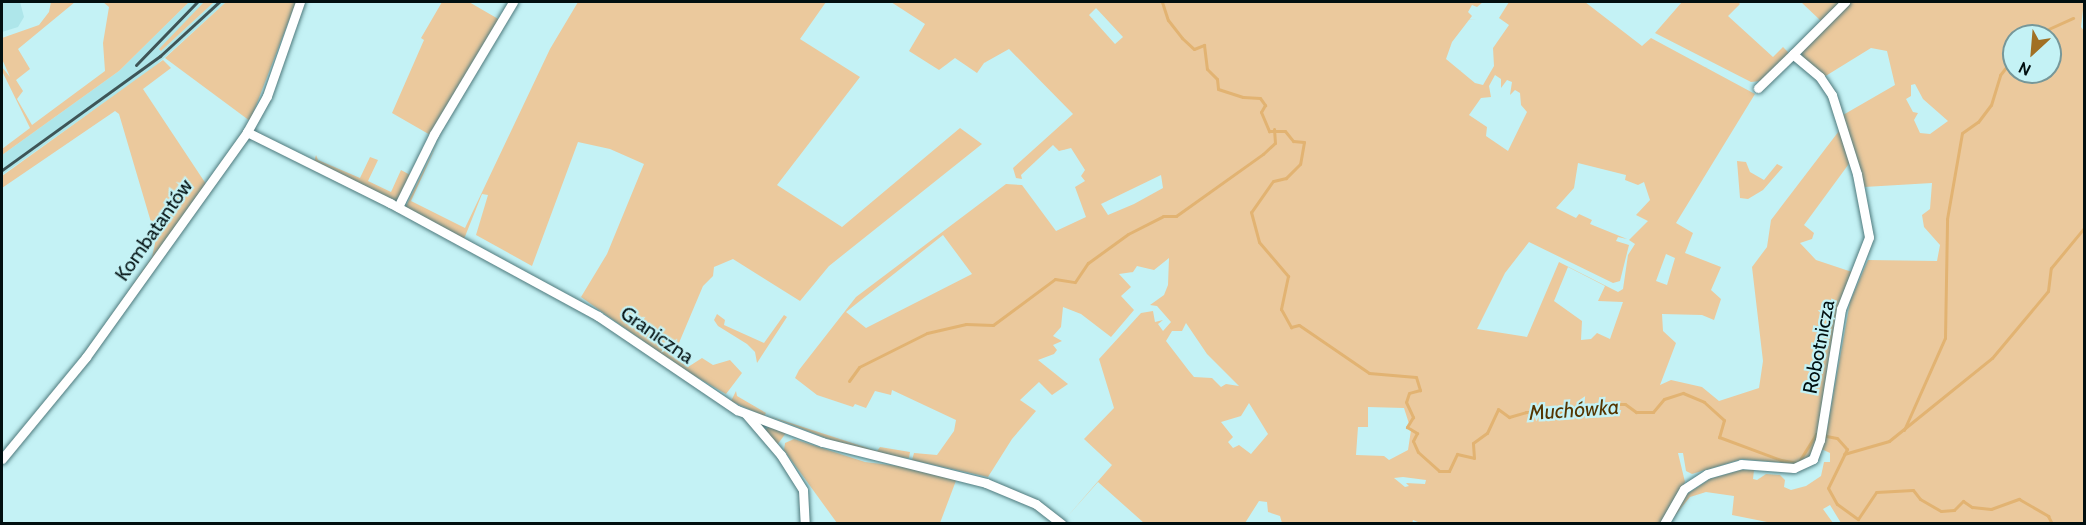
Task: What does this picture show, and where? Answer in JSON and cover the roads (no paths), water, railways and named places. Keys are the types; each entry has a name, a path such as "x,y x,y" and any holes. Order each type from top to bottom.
{"street":[{"name":"Kombatantów","path":"2,459 86,357 247,132 267,96 300,2"},
{"path":"398,207 434,134 513,2"},
{"path":"1758,88 1845,2"},
{"name":"Robotnicza","path":"1664,524 1684,489 1707,474 1747,464 1794,468 1813,459 1820,440 1841,309 1869,237 1857,174 1832,95 1820,77 1793,54"},
{"name":"Graniczna","path":"247,132 398,207 598,316 701,388 746,413 832,445 986,483 1036,504 1062,524"},
{"path":"746,413 781,455 803,490 805,524"}],"waterway":[{"name":"Muchówka","path":"1162,2 1168,20 1182,38 1194,49 1204,45 1207,69 1217,79 1218,89 1243,97 1260,98 1265,105 1261,112 1269,131 1285,131 1293,141 1304,142 1300,164 1286,178 1273,181 1251,212 1259,242 1288,276 1281,309 1291,327 1299,325 1369,373 1416,377 1420,390 1409,393 1406,402 1413,417 1407,427 1417,433 1413,441 1418,452 1439,471 1449,471 1457,454 1474,458 1473,443 1487,433 1498,409 1509,417 1526,412 1586,413 1595,404 1625,404 1636,412 1653,412 1664,399 1683,393 1704,402 1724,420 1719,437 1781,460 1798,463 1816,434 1837,438 1847,449 1828,488 1837,504 1858,519 1876,492 1913,490 1920,499 1941,511 1954,510 1963,501 1972,507 1991,509 2019,499 2048,516 2052,524"},
{"path":"2060,24 2073,18"},
{"path":"1904,430 1945,338 1947,219 1962,133 1978,122 1991,105 2002,72"},
{"path":"849,381 859,367 927,333 966,324 993,325 1055,279 1075,282 1088,263 1128,234 1163,216 1176,216 1263,154 1275,143 1274,129"},
{"path":"1844,454 1889,441 1992,358 2048,291 2051,268 2084,228"}],"railway":[{"path":"136,65 197,2"},
{"path":"2,170 160,56 219,2"}]}
